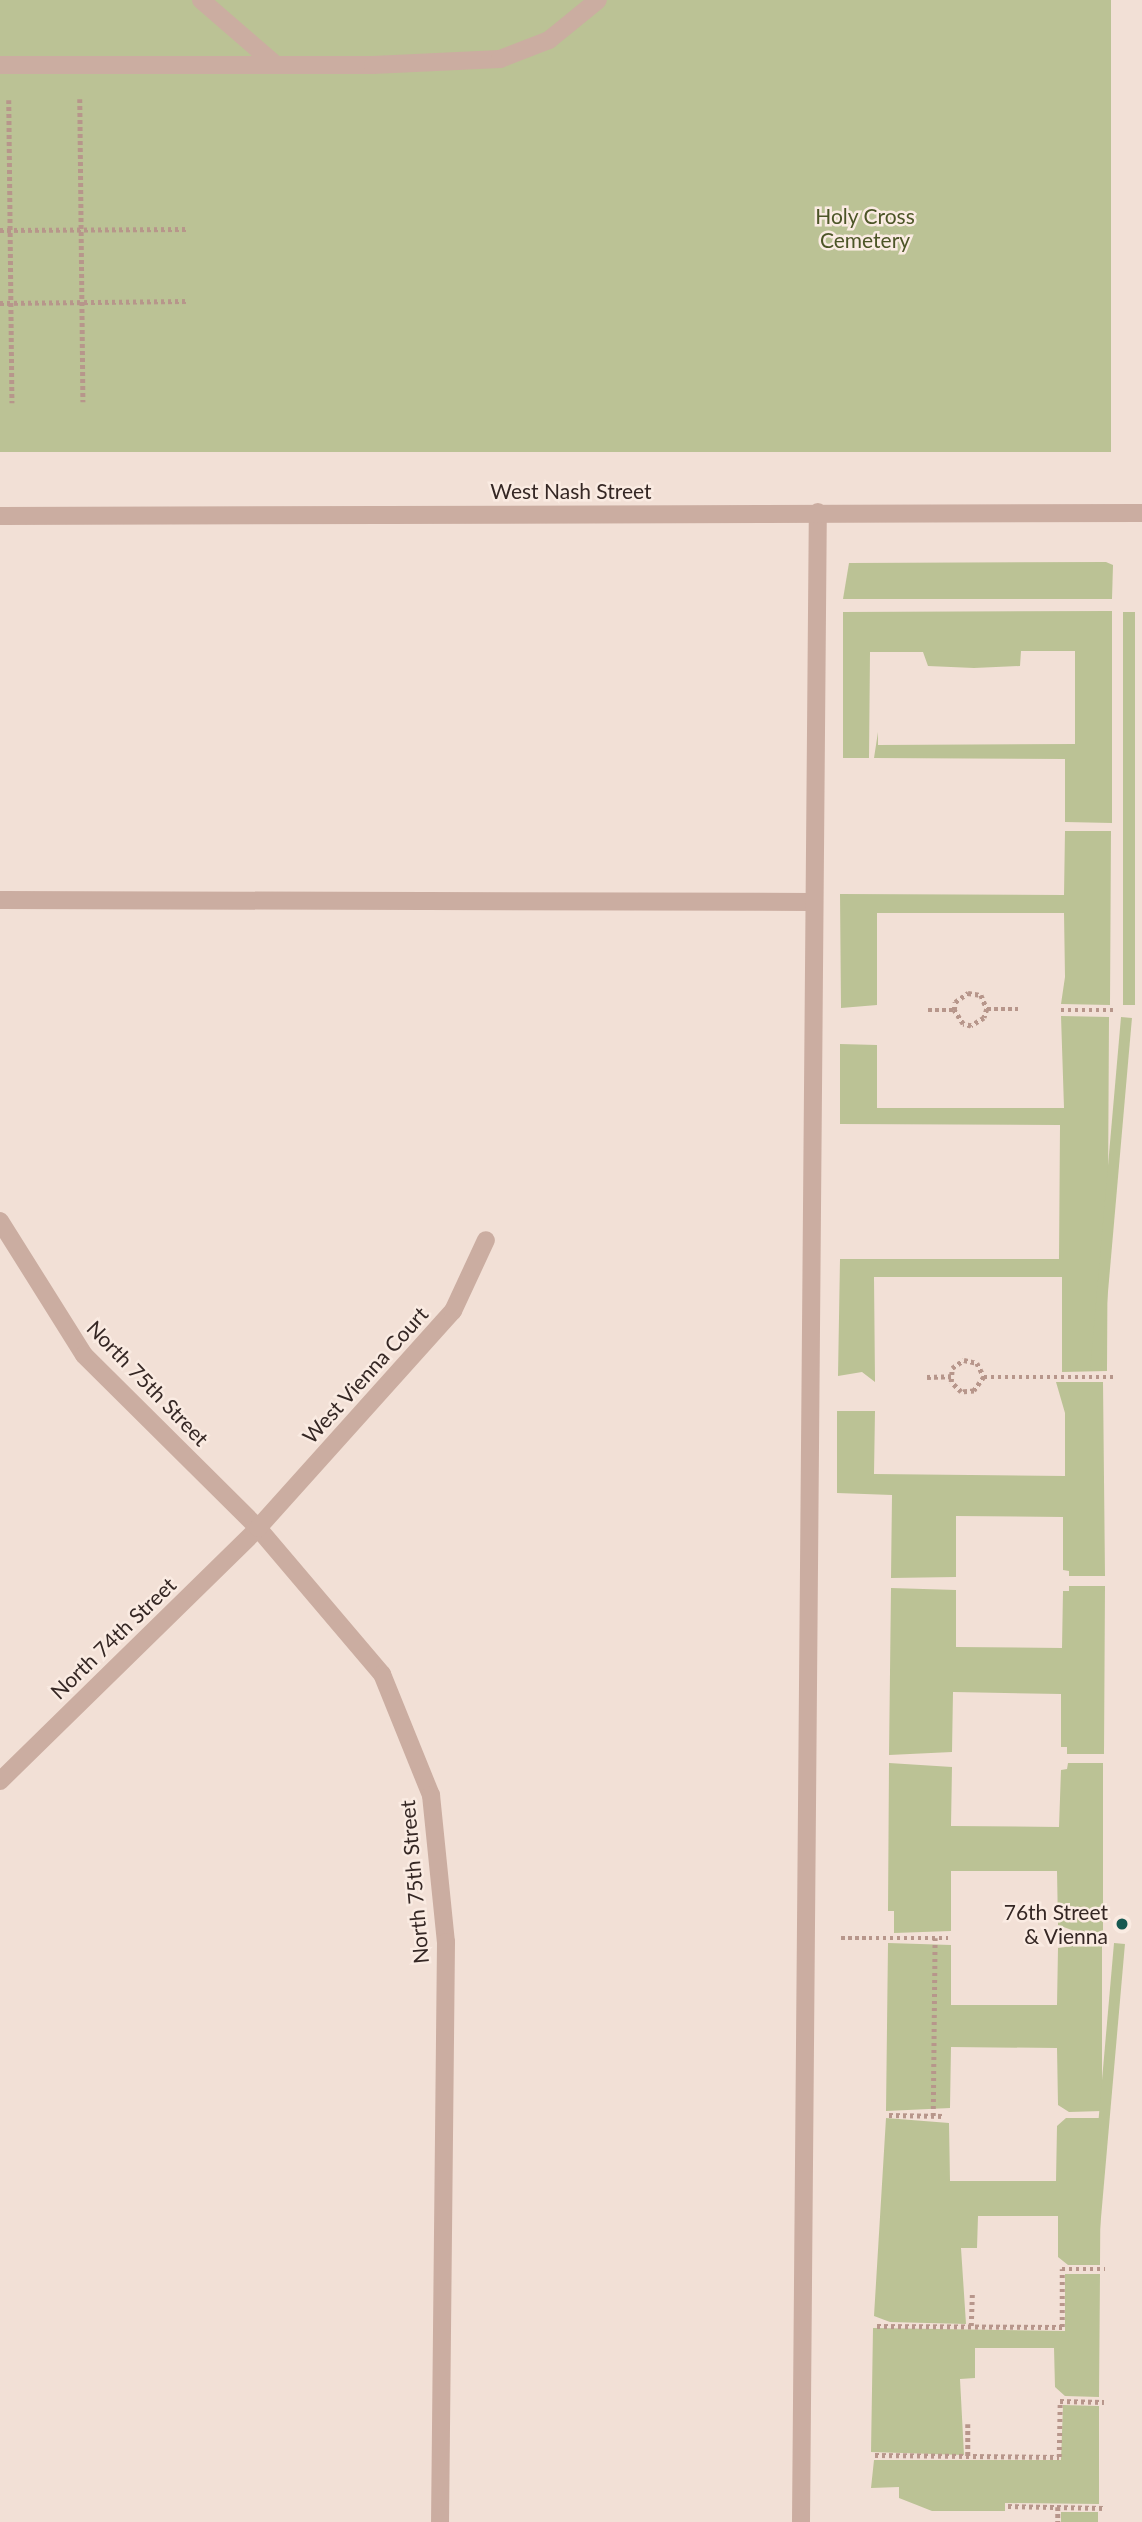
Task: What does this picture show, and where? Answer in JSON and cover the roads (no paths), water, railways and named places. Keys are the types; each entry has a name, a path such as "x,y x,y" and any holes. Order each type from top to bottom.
{"street":[{"path":"201,0 276,65"},
{"path":"5,65 276,65 500,59 549,40 598,0"},
{"path":"801,2522 812,902 818,512"},
{"name":"West Nash Street","path":"0,516 1142,513"},
{"path":"0,900 812,902"},
{"name":"North 75th Street","path":"0,1221 84,1355 258,1528 382,1674 431,1795 446,1942 440,2522"},
{"name":"West Vienna Court","path":"258,1528 453,1311 486,1240"},
{"name":"North 74th Street","path":"0,1780 258,1528"}],"place":[{"name":"76th Street & Vienna","path":"1122,1924"}],"park label":[{"name":"Holy Cross Cemetery","path":"865,228"}]}
